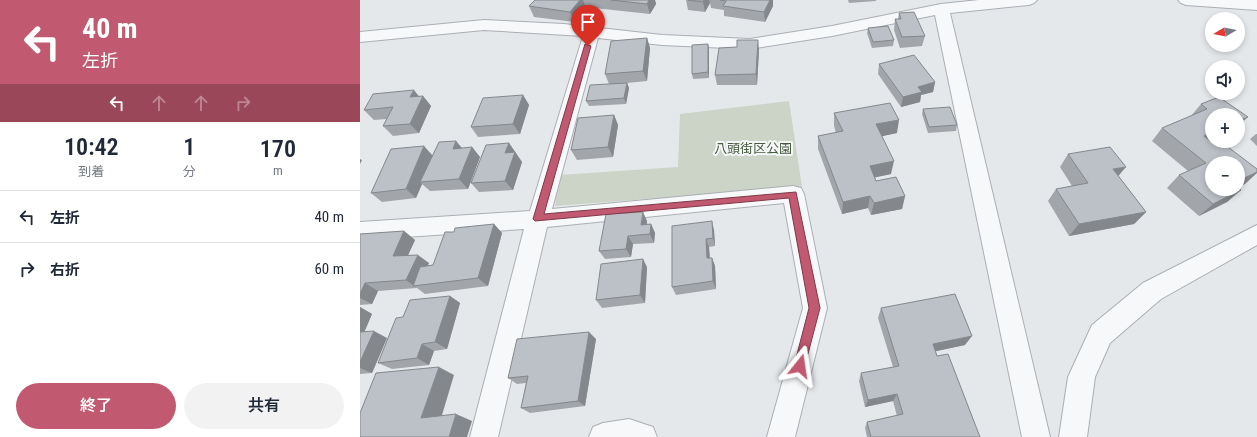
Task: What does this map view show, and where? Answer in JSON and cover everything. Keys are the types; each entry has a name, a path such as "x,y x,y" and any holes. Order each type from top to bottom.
{"street":[{"path":"360,37 484,25 592,32 662,40 750,44 832,31 941,9 1029,0"},
{"path":"1186,0 1257,5"},
{"path":"941,9 1036,437"},
{"path":"484,437 538,219 592,32"},
{"path":"361,232 538,219 793,194 814,308 781,437"},
{"path":"1073,437 1082,377 1101,334 1152,291 1257,234"},
{"path":"603,437 630,433 643,437"}],"green space":[{"name":"八頭街区公園","path":"789,101 802,187 555,206 559,175 678,167 680,114"}],"building":[{"path":"535,0 580,0 570,12 529,6"},
{"path":"611,0 649,0 647,4"},
{"path":"688,0 704,0 703,2"},
{"path":"720,0 770,0 764,12 723,6 726,1"},
{"path":"914,12 925,36 902,37 895,19 901,19 899,13"},
{"path":"888,26 894,40 873,42 868,28"},
{"path":"647,38 643,71 605,74 611,41"},
{"path":"737,40 758,40 756,74 715,75 719,48 737,47"},
{"path":"708,44 708,72 692,74 692,45"},
{"path":"914,55 935,82 918,87 922,92 903,97 879,64"},
{"path":"627,83 624,98 586,101 590,85"},
{"path":"414,90 410,97 423,96 410,124 383,126 393,107 364,110 373,94"},
{"path":"523,95 513,124 471,127 483,98"},
{"path":"1211,100 1223,100 1235,108 1206,108 1201,104"},
{"path":"890,103 899,120 876,124 894,161 870,166 876,181 896,177 905,196 874,203 870,196 843,202 818,136 843,131 834,113"},
{"path":"950,107 957,125 929,127 923,109"},
{"path":"1205,110 1205,148 1229,148 1240,156 1205,156 1205,162 1162,128"},
{"path":"614,115 608,147 571,150 578,118"},
{"path":"456,141 453,149 472,147 459,179 420,182 439,142"},
{"path":"509,143 505,153 515,152 505,181 471,183 486,145"},
{"path":"424,146 406,189 371,193 391,149"},
{"path":"1110,147 1126,167 1113,169 1146,212 1079,224 1056,189 1088,183 1068,154"},
{"path":"1245,160 1257,169 1257,172 1245,178"},
{"path":"1205,163 1205,196 1229,196 1213,204 1179,175"},
{"path":"643,212 641,225 651,224 650,234 628,236 626,249 599,251 606,214"},
{"path":"712,221 713,238 706,239 707,258 712,258 713,281 672,287 672,226"},
{"path":"494,224 478,278 413,286 420,267 433,265 445,232 454,232 455,228"},
{"path":"404,231 393,256 418,255 406,280 365,283 360,294 360,234"},
{"path":"643,259 640,295 596,300 601,264"},
{"path":"955,294 972,336 933,344 937,356 948,354 980,437 871,437 867,422 903,414 897,394 868,400 861,373 899,366 881,308"},
{"path":"450,296 435,342 422,344 417,358 378,363 396,318 403,317 410,300"},
{"path":"374,331 360,362 360,332"},
{"path":"589,332 578,401 521,408 528,376 508,378 517,339"},
{"path":"439,367 421,418 456,414 449,437 360,437 360,413 376,373"}],"route":[{"path":"588,46 538,219 793,194 814,308 800,366"}]}
